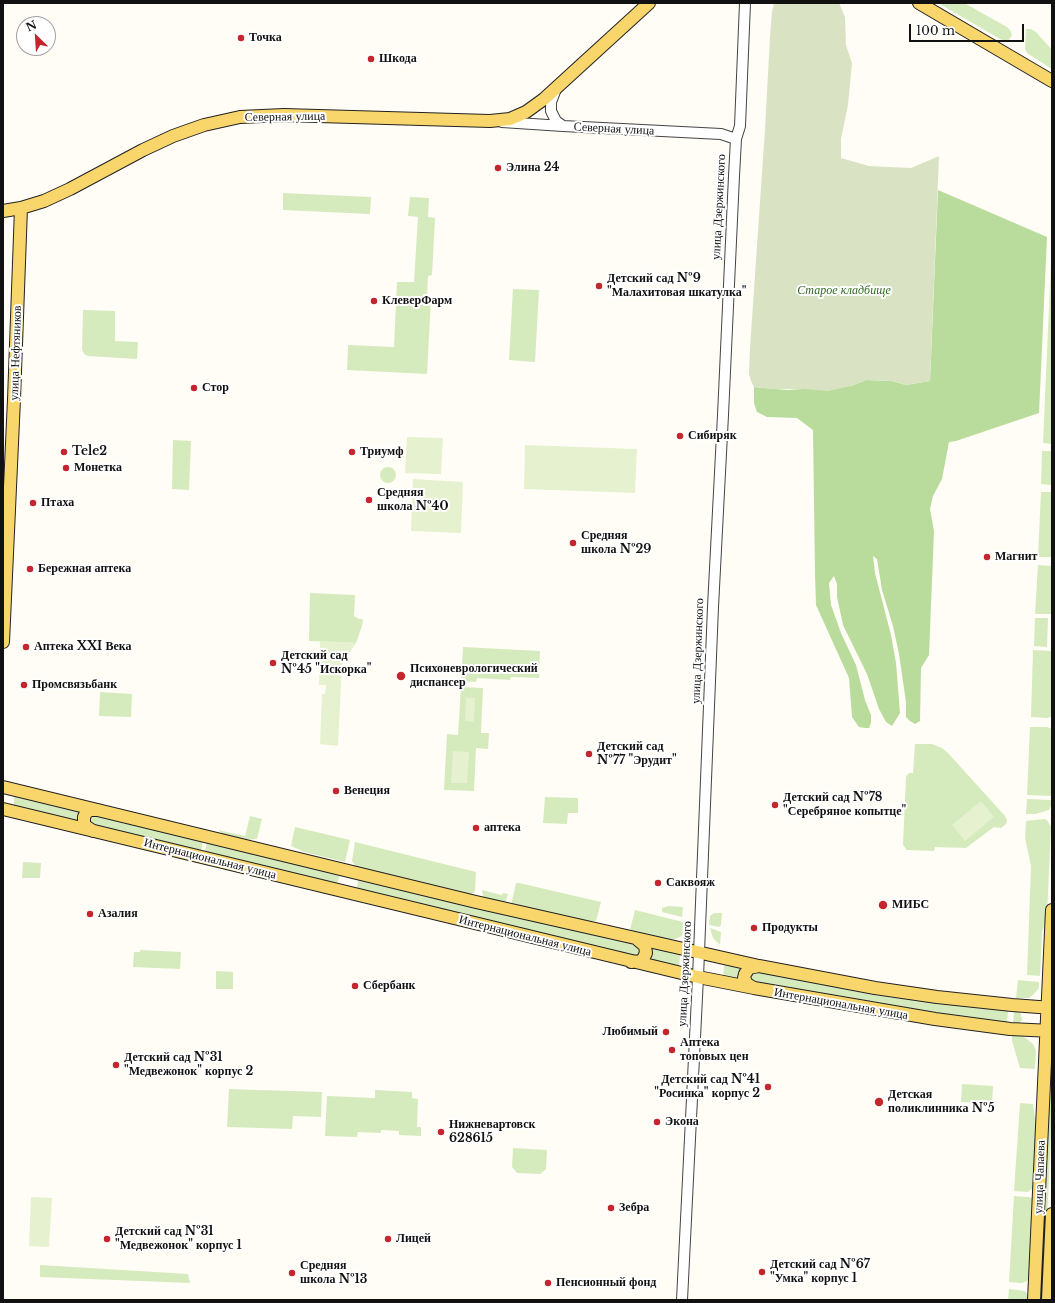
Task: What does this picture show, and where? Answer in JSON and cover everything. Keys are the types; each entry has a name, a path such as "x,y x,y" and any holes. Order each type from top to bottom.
{"main road":[{"name":"Северная улица","path":"3,211 21,208 44,201 173,136 204,125 240,117 284,115 490,121 510,119 526,112 556,89 649,3"},
{"path":"919,3 1052,81"},
{"name":"улица Нефтяников","path":"3,642 16,360 21,208"},
{"name":"Интернациональная улица","path":"3,787 476,902 638,940 758,966 875,988 929,996 1049,1008"},
{"name":"Интернациональная улица","path":"3,809 698,977 935,1019 1010,1029 1049,1031"},
{"path":"93,831 84,824 84,817 90,810 98,810"},
{"name":"улица Чапаева","path":"1034,1300 1049,1031 1052,910"},
{"path":"632,962 642,961 646,953 645,946 638,940"},
{"path":"754,988 746,984 744,978 749,968 758,966"},
{"name":"улица Чапаева","path":"1048,1300 1052,1214"},
{"path":"1036,1272 1049,1273"}],"street":[{"name":"улица Дзержинского","path":"682,1300 698,977 713,600 736,140 740,126 745,3"},
{"path":"556,89 551,102 551,111 556,122 563,126"},
{"name":"Северная улица","path":"490,121 721,134 736,140"}],"green space":[{"name":"Старое кладбище","path":"774,3 839,3 845,17 846,45 852,63 848,105 841,139 841,158 869,166 911,168 939,156 930,381 906,385 892,381 866,380 851,386 828,391 754,387 751,381 749,374 750,348 770,37"},
{"path":"938,3 964,3 1007,27 1012,35 1008,41 1002,40"},
{"path":"1026,29 1031,29 1036,32 1052,50 1052,69 1027,53 1025,49"},
{"path":"938,190 1047,237 1039,413 949,442 942,479 933,496 930,509 934,531 929,655 921,668 920,721 915,724 906,717 906,702 899,654 893,626 882,590 877,559 873,556 875,573 891,635 896,663 900,713 892,726 886,722 879,709 867,674 843,625 837,597 837,584 834,576 829,583 831,605 841,633 856,665 865,700 871,715 871,723 869,728 865,728 859,727 852,717 849,678 816,605 813,430 797,418 767,417 757,412 754,403 754,387 787,390 851,386 866,380 892,381 906,385 930,381"},
{"path":"283,193 371,197 370,214 283,210"},
{"path":"410,197 429,198 428,217 435,218 432,275 428,276 427,298 431,299 427,374 347,370 348,345 394,347 397,282 414,282 418,217 408,216"},
{"path":"1052,239 1052,444 1043,443"},
{"path":"513,289 539,290 535,362 509,360"},
{"path":"83,310 115,311 115,341 138,342 137,359 88,356 84,354 82,349"},
{"path":"407,437 443,438 441,474 405,473"},
{"path":"173,440 191,441 189,490 172,489"},
{"path":"525,445 637,449 635,493 524,489"},
{"path":"1042,451 1052,451 1052,485 1041,484"},
{"path":"388,467 395,472 396,475 391,482 388,483 381,478 380,475 385,468"},
{"path":"413,479 463,482 461,533 411,531"},
{"path":"1041,492 1052,492 1052,557 1038,557"},
{"path":"1038,565 1052,566 1052,614 1035,614"},
{"path":"310,593 355,595 354,616 359,619 363,619 356,643 309,641"},
{"path":"1035,618 1048,618 1047,647 1034,646"},
{"path":"320,641 356,643 342,665 338,746 320,744 322,694 325,694 326,685 319,685"},
{"path":"463,647 540,651 539,678 511,677 510,680 477,678 476,682 461,681"},
{"path":"1033,650 1052,651 1052,716 1048,718 1031,717"},
{"path":"461,687 483,688 481,733 489,733 488,749 476,748 474,791 444,790 447,734 458,735"},
{"path":"100,692 132,694 131,717 99,716"},
{"path":"466,698 475,698 474,722 465,721"},
{"path":"1030,727 1047,727 1052,729 1052,796 1027,795"},
{"path":"915,744 932,744 942,748 948,753 1005,816 1007,820 1006,824 1001,828 994,827 966,848 935,847 934,851 907,850 903,845 906,776 909,773 913,773"},
{"path":"453,751 469,752 467,783 451,783"},
{"path":"14,794 80,810 77,817 77,822 14,807"},
{"path":"545,797 578,798 578,813 568,813 567,824 543,823"},
{"path":"1027,799 1052,800 1052,804 1049,810 1035,814 1026,814"},
{"path":"981,801 994,817 965,841 952,825"},
{"path":"93,815 203,840 201,851 93,825 90,822 90,819"},
{"path":"250,816 262,819 257,839 243,840 223,834 218,830 245,836"},
{"path":"1047,820 1051,827 1047,915 1042,933 1040,976 1027,975 1031,866 1025,838 1026,821"},
{"path":"295,827 350,840 345,862 304,852 291,846"},
{"path":"207,842 340,873 337,885 205,852"},
{"path":"355,842 476,872 475,891 469,895 356,867 352,861"},
{"path":"23,862 41,863 40,878 22,878"},
{"path":"359,878 635,944 639,948 640,952 636,957 356,890"},
{"path":"516,883 601,902 596,921 575,921 511,905"},
{"path":"482,890 502,895 503,893 508,894 505,904 485,898"},
{"path":"669,906 683,907 682,917 662,912 662,908"},
{"path":"635,910 683,922 682,936 675,939 669,939 630,930"},
{"path":"714,913 722,913 721,925 719,927 709,925 710,916"},
{"path":"710,928 721,932 720,945 713,938"},
{"path":"652,948 680,955 679,968 648,961 653,954"},
{"path":"140,950 181,952 180,969 133,967 134,952 140,952"},
{"path":"724,965 743,969 740,981 723,977"},
{"path":"216,971 233,972 233,989 216,989"},
{"path":"757,971 874,995 1008,1011 1007,1023 932,1013 755,983 751,979 753,973"},
{"path":"1018,980 1039,982 1039,988 1029,998 1016,998"},
{"path":"1014,1011 1021,1014 1022,1020 1019,1023 1013,1024"},
{"path":"1012,1034 1023,1036 1033,1044 1036,1051 1035,1069 1020,1068 1012,1041"},
{"path":"1049,1074 1052,1075 1052,1114 1045,1265 1040,1265"},
{"path":"962,1084 993,1086 992,1104 961,1102"},
{"path":"229,1089 322,1092 321,1117 293,1116 292,1129 227,1127"},
{"path":"375,1090 412,1092 412,1098 418,1099 417,1127 421,1127 421,1136 399,1135 399,1131 381,1130 381,1133 358,1132 357,1137 325,1136 327,1096 375,1098"},
{"path":"1020,1103 1033,1104 1036,1125 1033,1188 1028,1192 1014,1191"},
{"path":"513,1148 547,1150 546,1169 540,1174 517,1173 512,1167"},
{"path":"1014,1196 1032,1198 1033,1202 1030,1276 1027,1281 1022,1283 1009,1282"},
{"path":"31,1197 52,1198 49,1247 29,1246"},
{"path":"40,1265 188,1274 190,1283 40,1277"},
{"path":"1009,1289 1025,1291 1029,1297 1029,1300 1008,1300"}],"place":[{"name":"Точка","path":"241,38"},
{"name":"Шкода","path":"371,59"},
{"name":"Элина 24","path":"498,168"},
{"name":"Детский сад №9 \"Малахитовая шкатулка\"","path":"599,286"},
{"name":"КлеверФарм","path":"374,301"},
{"name":"Стор","path":"194,388"},
{"name":"Сибиряк","path":"680,436"},
{"name":"Tele2","path":"64,452"},
{"name":"Триумф","path":"352,452"},
{"name":"Монетка","path":"66,468"},
{"name":"Средняя школа №40","path":"369,500"},
{"name":"Птаха","path":"33,503"},
{"name":"Средняя школа №29","path":"573,543"},
{"name":"Магнит","path":"987,557"},
{"name":"Бережная аптека","path":"30,569"},
{"name":"Аптека XXI Века","path":"26,647"},
{"name":"Детский сад №45 \"Искорка\"","path":"273,663"},
{"name":"Психоневрологический диспансер","path":"401,676"},
{"name":"Промсвязьбанк","path":"24,685"},
{"name":"Детский сад №77 \"Эрудит\"","path":"589,754"},
{"name":"Венеция","path":"336,791"},
{"name":"Детский сад №78 \"Серебряное копытце\"","path":"775,805"},
{"name":"аптека","path":"476,828"},
{"name":"Саквояж","path":"658,883"},
{"name":"МИБС","path":"883,905"},
{"name":"Азалия","path":"90,914"},
{"name":"Продукты","path":"754,928"},
{"name":"Сбербанк","path":"355,986"},
{"name":"Любимый","path":"666,1032"},
{"name":"Аптека топовых цен","path":"672,1050"},
{"name":"Детский сад №31 \"Медвежонок\" корпус 2","path":"116,1065"},
{"name":"Детский сад №41 \"Росинка\" корпус 2","path":"768,1087"},
{"name":"Детская поликлинника №5","path":"879,1102"},
{"name":"Экона","path":"657,1122"},
{"name":"Нижневартовск 628615","path":"441,1132"},
{"name":"Зебра","path":"611,1208"},
{"name":"Детский сад №31 \"Медвежонок\" корпус 1","path":"107,1239"},
{"name":"Лицей","path":"388,1239"},
{"name":"Детский сад №67 \"Умка\" корпус 1","path":"762,1272"},
{"name":"Средняя школа №13","path":"292,1273"},
{"name":"Пенсионный фонд","path":"548,1283"}]}
